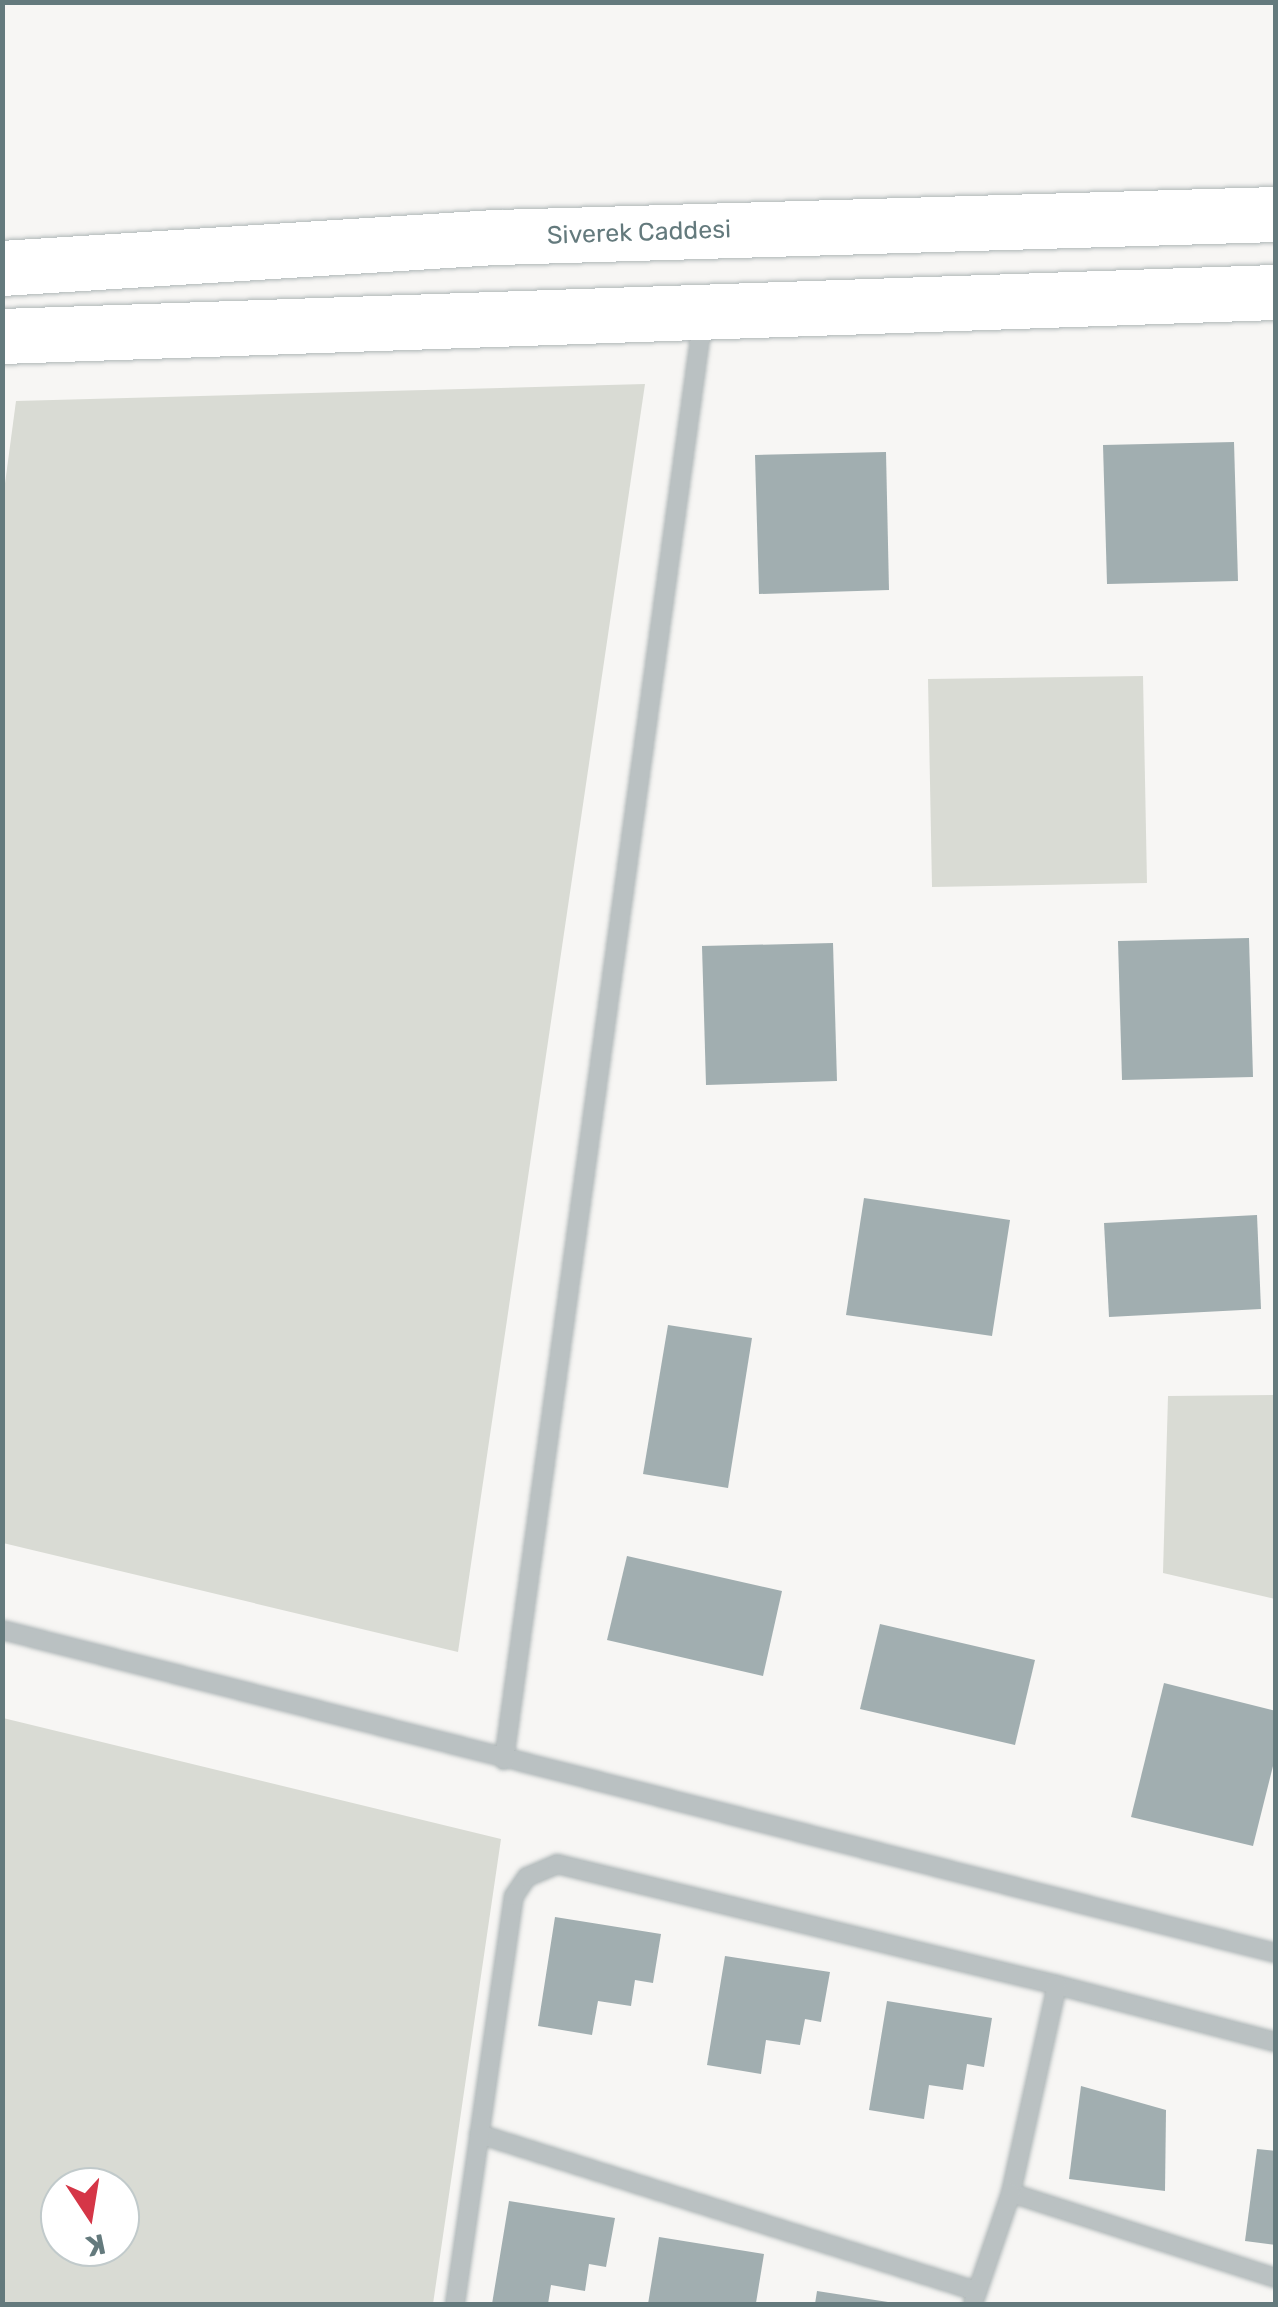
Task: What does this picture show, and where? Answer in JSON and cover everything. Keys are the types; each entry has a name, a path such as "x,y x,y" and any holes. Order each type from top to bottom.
{"main road":[{"name":"Siverek Caddesi","path":"2,268 497,237 1276,214"},
{"path":"2,336 705,307 1276,292"}],"street":[{"path":"504,1760 705,307"},
{"path":"2,1630 1276,1954"},
{"path":"454,2304 514,1896 526,1877 557,1864 1276,2042"},
{"path":"479,2134 974,2298 1011,2193 1056,1985"},
{"path":"1011,2193 1276,2278"}],"shaded area":[{"path":"645,384 458,1652 3,1543 2,506 16,401"},
{"path":"1143,676 1147,883 932,887 928,679"},
{"path":"1275,1395 1275,1599 1163,1573 1168,1396"},
{"path":"3,1718 501,1839 433,2304 3,2304"}],"building":[{"path":"1234,442 1238,581 1107,584 1103,445"},
{"path":"886,452 889,590 759,594 755,455"},
{"path":"1249,938 1253,1077 1122,1080 1118,941"},
{"path":"833,943 837,1081 706,1085 702,946"},
{"path":"864,1198 1010,1220 992,1336 846,1315"},
{"path":"1257,1215 1261,1309 1109,1317 1104,1223"},
{"path":"668,1325 752,1338 728,1488 643,1474"},
{"path":"627,1556 782,1591 763,1676 607,1640"},
{"path":"880,1624 1035,1660 1015,1745 860,1709"},
{"path":"1164,1683 1276,1711 1276,1754 1253,1846 1131,1817"},
{"path":"555,1917 661,1934 653,1983 635,1980 631,2006 598,2001 592,2035 538,2026"},
{"path":"725,1956 830,1972 821,2022 805,2019 800,2045 766,2040 761,2074 707,2065"},
{"path":"887,2001 992,2018 984,2067 967,2064 963,2090 929,2085 924,2119 869,2110"},
{"path":"1081,2086 1166,2110 1165,2191 1069,2179"},
{"path":"1257,2149 1276,2151 1276,2245 1245,2241"},
{"path":"509,2201 615,2218 606,2267 589,2264 585,2291 551,2285 548,2304 492,2304"},
{"path":"659,2237 764,2254 756,2303 648,2304"},
{"path":"817,2291 888,2302 888,2304 815,2304"}]}
